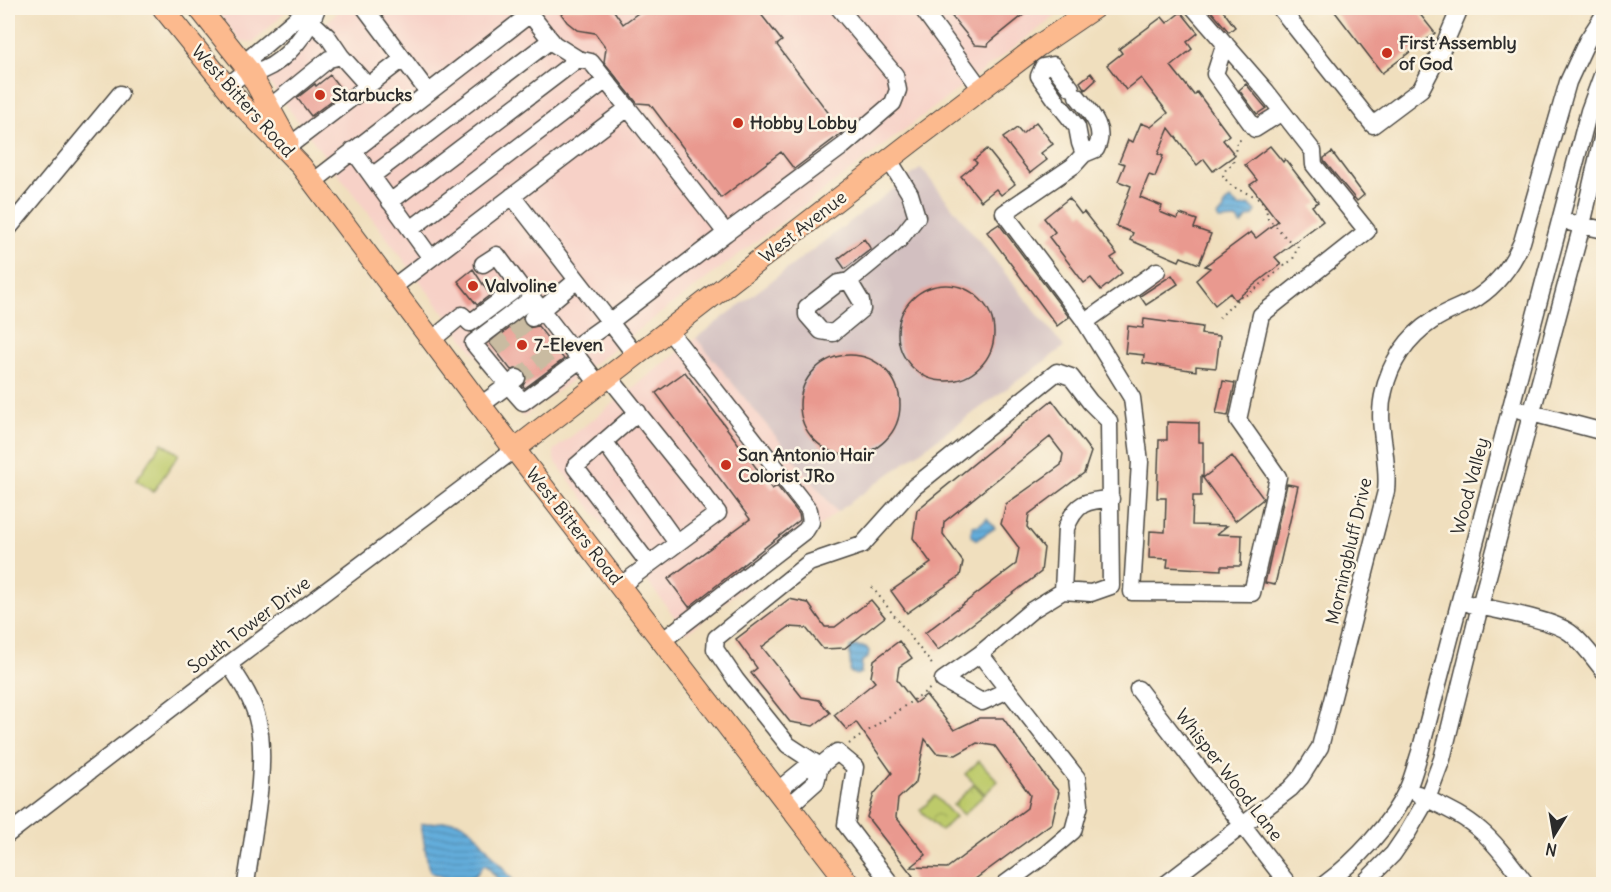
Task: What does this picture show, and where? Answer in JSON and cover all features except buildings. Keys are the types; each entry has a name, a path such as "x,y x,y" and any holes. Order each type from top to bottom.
{"main road":[{"name":"West Bitters Road","path":"163,8 226,87 287,148 849,885"},
{"name":"West Bitters Road","path":"199,8 249,71 270,108 287,148"},
{"name":"West Avenue","path":"515,449 981,89 1038,60 1092,8"}],"street":[{"path":"365,8 428,92"},
{"path":"577,280 532,303 473,342 490,353 512,382 523,402 568,350 610,322 726,232 843,146 893,103 898,90 895,75 839,8"},
{"path":"922,8 981,89"},
{"path":"1084,154 1077,127 1039,76 1038,60 1053,65 1092,114 1101,138 1096,149 1084,154 1073,166 1004,213 1085,322 1132,398 1140,462 1132,592 1252,593 1278,477 1238,420 1261,315 1361,230 1314,165 1313,150 1194,8"},
{"path":"1280,8 1373,125 1421,89 1460,8"},
{"path":"307,174 353,150 528,11 554,44 578,58 591,62 726,232"},
{"path":"226,87 249,71 261,71 274,64 291,48 314,12 341,56 368,86"},
{"name":"Morningbluff Drive","path":"1166,885 1290,789 1301,777 1320,747 1386,491 1387,467 1381,414 1383,394 1390,371 1398,355 1413,336 1432,320 1477,297 1496,282 1511,264 1522,242 1568,82 1587,41 1604,15"},
{"path":"372,176 551,40"},
{"path":"1225,44 1215,74 1255,129 1282,112"},
{"path":"270,108 329,59 341,56"},
{"path":"390,202 578,58"},
{"path":"287,148 403,59"},
{"name":"Wood Valley","path":"1325,885 1358,857 1408,789 1420,752 1589,111 1604,70"},
{"path":"411,229 605,81"},
{"path":"8,229 120,94"},
{"path":"392,288 628,108"},
{"path":"1363,885 1393,854 1408,832 1427,799 1442,759 1480,606 1582,225 1604,130"},
{"path":"353,150 431,258"},
{"path":"849,281 899,240 917,218 910,194 889,160"},
{"path":"512,196 636,356"},
{"path":"1560,220 1604,230"},
{"path":"483,264 497,255 568,350 638,412 718,513 620,586"},
{"path":"1085,322 1157,271"},
{"path":"432,340 462,315 470,323 532,303"},
{"path":"662,641 806,530 811,522 809,510 669,331"},
{"path":"820,766 788,745 736,680 715,649 716,638 809,563 862,544 914,487 1058,372 1071,377 1108,421 1111,586 1091,593 1063,591 1032,610 980,654 943,680 982,702 1008,690"},
{"path":"481,405 512,382"},
{"path":"1511,408 1604,432"},
{"path":"638,412 575,467 649,564"},
{"path":"604,441 677,543"},
{"name":"South Tower Drive","path":"8,834 515,449"},
{"path":"1063,591 1066,528 1073,513 1084,503 1111,499"},
{"path":"1459,601 1552,624 1568,632 1604,671"},
{"path":"980,654 1077,778 1080,805 1073,831 1046,855 1005,885"},
{"path":"230,664 252,704 262,743 246,885"},
{"name":"Whisper Wood Lane","path":"1138,689 1288,885"},
{"path":"783,798 804,768 820,766 837,752 855,766 846,825 891,885"},
{"path":"1408,789 1481,830 1510,862 1526,885"}],"path":[{"path":"1219,318 1241,297 1249,294 1293,259 1298,246 1291,243 1278,226 1268,219 1261,198 1233,186 1223,177 1226,169 1233,164 1237,141 1255,129"},
{"path":"837,752 943,680 872,587"}],"shaded area":[{"path":"214,8 289,8 254,42 240,41"},
{"path":"342,8 1065,9 523,417 266,79"},
{"path":"921,168 1064,347 837,512 696,338"},
{"path":"696,338 837,512 687,633 554,460 554,450"}],"green space":[{"path":"162,443 179,454 153,492 136,480"},
{"path":"979,761 998,781 985,794 965,774"},
{"path":"974,784 984,795 963,815 953,805"},
{"path":"935,796 955,817 941,831 920,810"}],"water":[{"path":"1230,199 1239,207 1250,205 1256,211 1242,225 1236,219 1219,220 1217,216 1224,210 1224,205"},
{"path":"987,518 995,528 975,539 971,536 972,526 979,525"},
{"path":"866,647 869,651 868,658 862,661 861,673 856,675 850,672 849,654 850,648"},
{"path":"453,821 462,823 473,831 516,884 502,884 484,865 475,876 454,882 431,872 421,824"}],"tunnel":[{"path":"495,349 532,318"},
{"path":"517,378 556,349"}],"place":[{"name":"First Assembly of God","path":"1387,53"},
{"name":"Starbucks","path":"320,95"},
{"name":"Hobby Lobby","path":"738,123"},
{"name":"Valvoline","path":"473,286"},
{"name":"7-Eleven","path":"522,345"},
{"name":"San Antonio Hair Colorist JRo","path":"726,465"}]}
